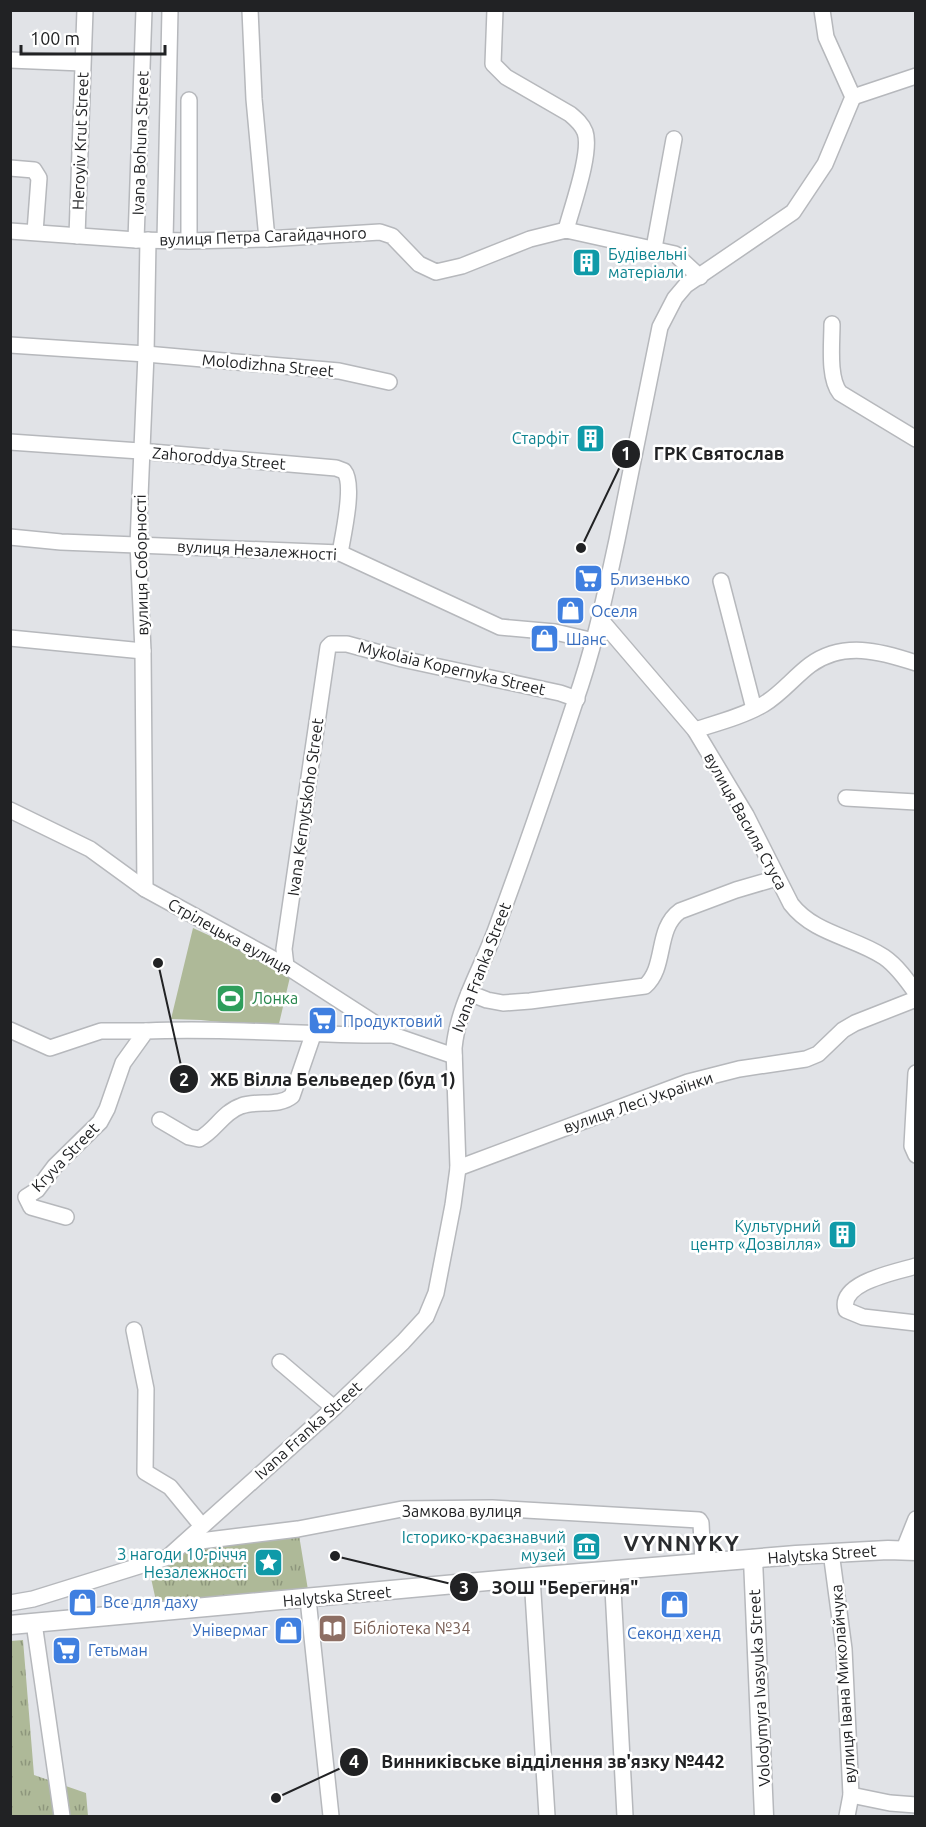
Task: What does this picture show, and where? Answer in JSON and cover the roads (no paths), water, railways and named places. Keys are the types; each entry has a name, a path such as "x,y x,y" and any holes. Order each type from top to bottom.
{"main road":[{"name":"Halytska Street","path":"10,1625 612,1570 831,1552 910,1550"},
{"name":"Volodymyra Ivasyuka Street","path":"753,1559 764,1816"}],"street":[{"name":"Heroyiv Krut Street","path":"77,236 85,10"},
{"name":"Ivana Bohuna Street","path":"142,240 144,10"},
{"path":"165,240 170,10"},
{"path":"250,10 254,99 267,239"},
{"path":"495,10 493,64 506,77 570,114 585,130 586,156 566,230 675,254 700,276"},
{"path":"822,10 826,37 853,97 915,76"},
{"path":"10,60 82,63"},
{"name":"Ivana Franka Street","path":"10,1603 33,1599 168,1557 334,1408 426,1317 436,1293 458,1168 455,1034 469,993 495,932 577,699 594,641 660,327 675,298 686,285 793,212 825,164 853,97"},
{"path":"189,100 189,241"},
{"path":"654,248 674,139"},
{"path":"10,168 34,170 39,178 35,232"},
{"name":"вулиця Петра Сагайдачного","path":"10,231 189,241 380,232 392,236 419,264 436,272 462,266 530,240 566,230"},
{"name":"вулиця Соборності","path":"142,240 146,354 140,451 138,544 143,651 145,890"},
{"path":"832,324 831,376 834,386 840,393 915,439"},
{"name":"Molodizhna Street","path":"10,345 339,371 390,382"},
{"name":"Zahoroddya Street","path":"10,442 336,468 344,471 349,480 340,553"},
{"name":"вулиця Незалежності","path":"10,537 61,542 340,553 500,627 555,632 594,641"},
{"path":"721,581 754,709"},
{"name":"вулиця Василя Стуса","path":"600,619 695,730 746,815 796,911 832,934 885,957 898,969 915,993"},
{"path":"10,638 143,651"},
{"name":"Mykolaia Kopernyka Street","path":"328,647 335,642 347,644 402,659 560,693 577,699"},
{"name":"Ivana Kernytskoho Street","path":"286,966 284,949 328,647"},
{"path":"695,730 765,704 812,664 842,651 866,650 915,663"},
{"path":"846,798 915,802"},
{"name":"Стрілецька вулиця","path":"10,810 90,849 145,890 286,966 393,1035 454,1056"},
{"path":"469,993 503,1003 645,986 654,974 668,924 673,916 680,911 736,890 777,878"},
{"name":"вулиця Лесі Українки","path":"458,1168 688,1082 739,1069 806,1059 818,1054 843,1030 855,1023 915,999"},
{"path":"10,1030 50,1048 101,1030 194,1029 313,1035 393,1035"},
{"name":"Kryva Street","path":"66,1217 31,1208 26,1197 37,1190 55,1166 100,1122 107,1109 123,1063 146,1031"},
{"path":"160,1120 182,1134 199,1139 220,1119 238,1107 250,1103 287,1100 292,1096 313,1035"},
{"path":"915,1073 912,1146 915,1155"},
{"path":"915,1266 861,1284 850,1292 845,1305 846,1310 863,1317 915,1323"},
{"path":"134,1330 146,1389 145,1472 170,1487 202,1526"},
{"path":"280,1362 334,1408"},
{"name":"Замкова вулиця","path":"184,1543 298,1529 402,1509 492,1509 699,1520 703,1563"},
{"path":"910,1550 915,1519"},
{"name":"вулиця Івана Миколайчука","path":"831,1552 844,1649 851,1795 847,1816"},
{"path":"612,1570 625,1816"},
{"path":"532,1577 546,1816"},
{"path":"308,1599 331,1816"},
{"path":"34,1623 62,1816"},
{"path":"851,1795 891,1810 915,1805"}],"place":[{"name":"Будівельні матеріали","path":"587,263"},
{"name":"Старфіт","path":"590,438"},
{"name":"ГРК Святослав","path":"581,548"},
{"name":"Близенько","path":"589,579"},
{"name":"Оселя","path":"570,611"},
{"name":"Шанс","path":"545,639"},
{"name":"ЖБ Вілла Бельведер (буд 1)","path":"158,963"},
{"name":"Лонка","path":"231,998"},
{"name":"Продуктовий","path":"322,1021"},
{"name":"Культурний центр «Дозвілля»","path":"842,1235"},
{"name":"Історико-краєзнавчий музей","path":"587,1546"},
{"name":"ЗОШ \"Берегиня\"","path":"335,1556"},
{"name":"З нагоди 10-річчя Незалежності","path":"268,1563"},
{"name":"Все для даху","path":"82,1602"},
{"name":"Секонд хенд","path":"674,1605"},
{"name":"Бібліотека №34","path":"332,1628"},
{"name":"Універмаг","path":"289,1630"},
{"name":"Гетьман","path":"67,1650"},
{"name":"Винниківське відділення зв'язку №442","path":"276,1798"}],"district":[{"name":"VYNNYKY","path":"682,1542"}]}
